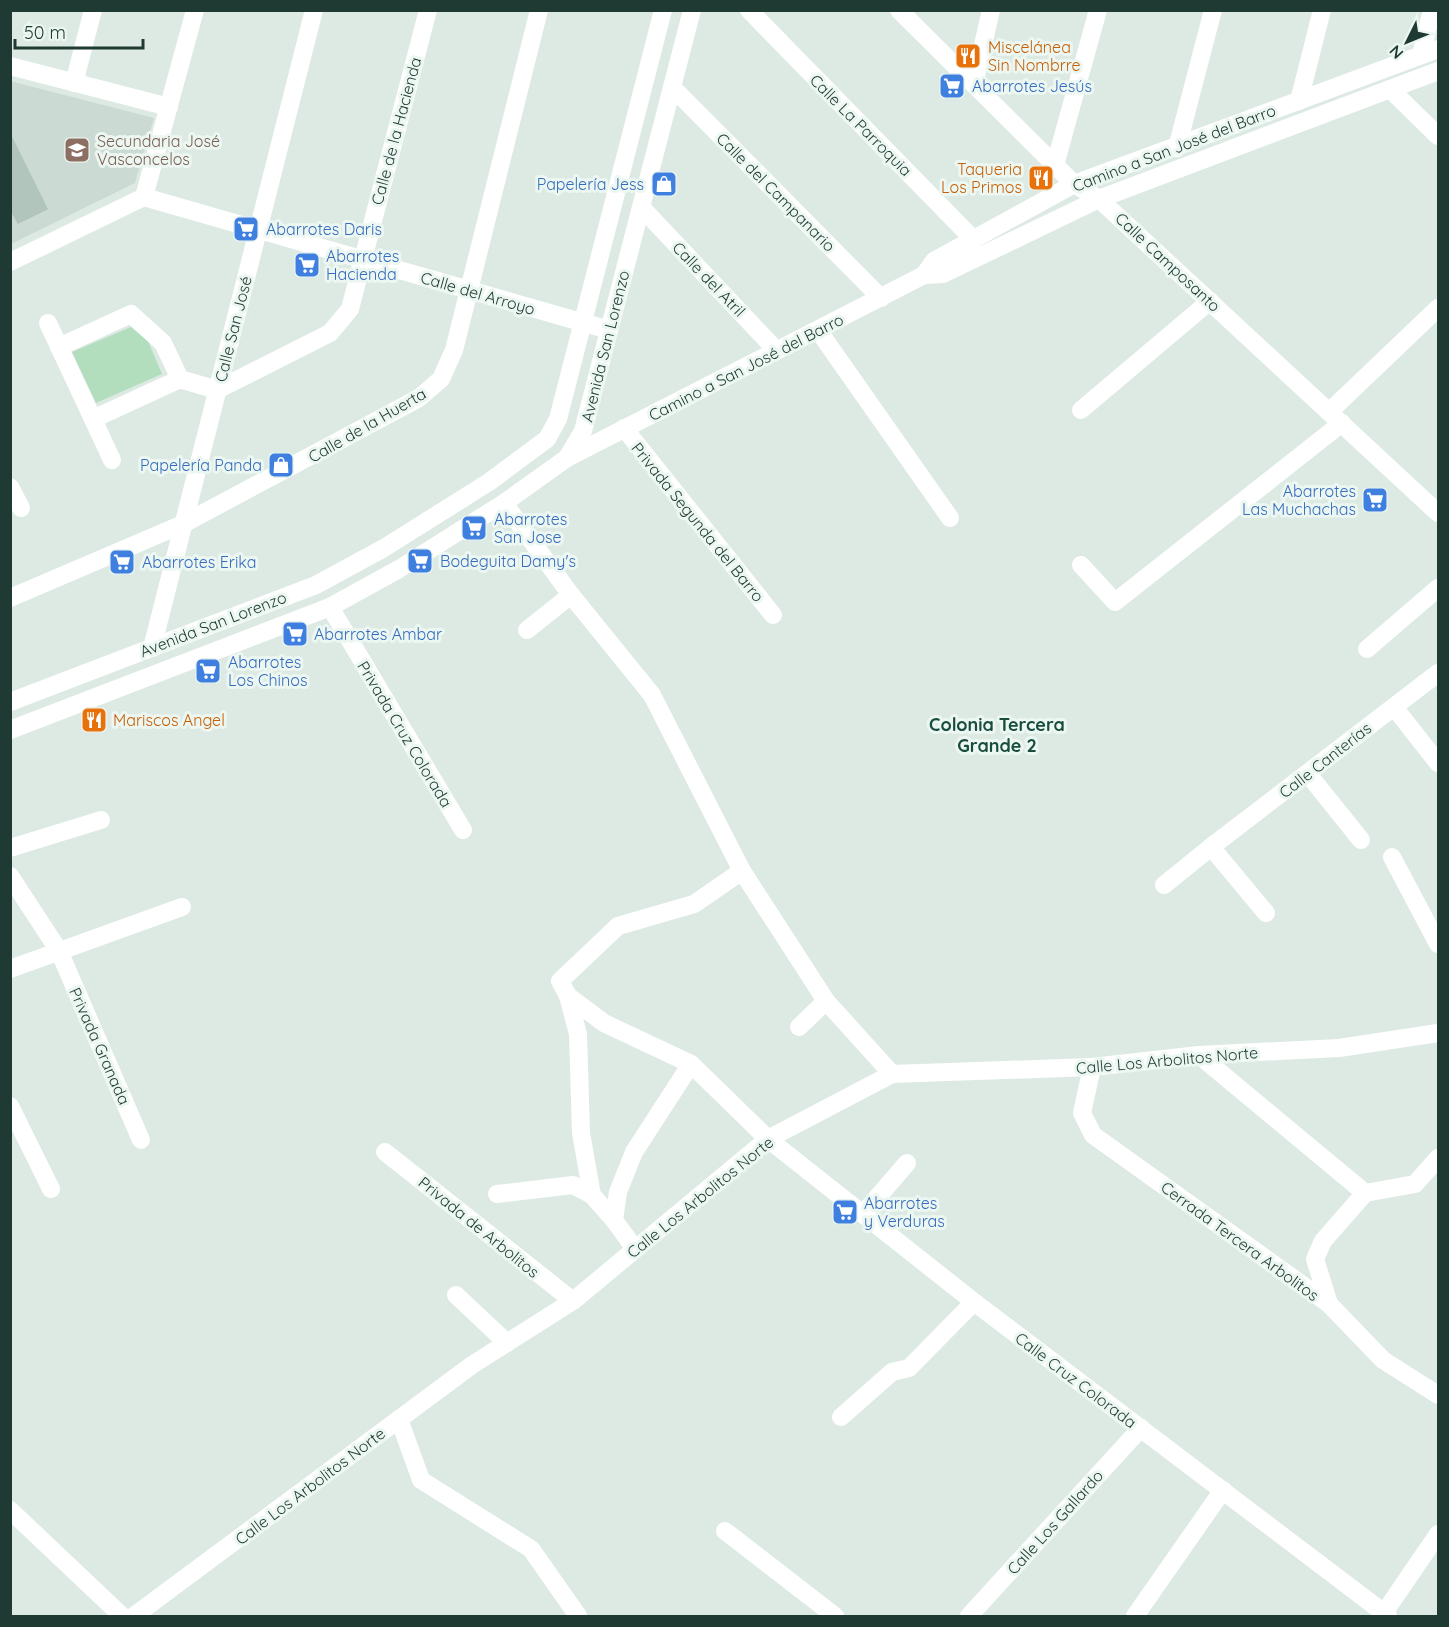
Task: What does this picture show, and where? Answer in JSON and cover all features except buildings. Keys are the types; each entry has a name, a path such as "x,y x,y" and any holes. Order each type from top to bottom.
{"street":[{"path":"74,82 93,10"},
{"path":"10,262 144,197 195,10"},
{"name":"Calle San José","path":"152,648 314,10"},
{"name":"Calle de la Hacienda","path":"218,390 330,333 350,309 428,10"},
{"name":"Calle de la Huerta","path":"10,598 183,524 419,398 441,379 454,350 470,290 539,10"},
{"name":"Avenida San Lorenzo","path":"10,702 316,585 384,548 489,482 546,439 558,419 663,10"},
{"name":"Avenida San Lorenzo","path":"10,730 330,607 399,569 504,503 567,458 583,431 692,10"},
{"name":"Calle La Parroquia","path":"749,10 974,240"},
{"name":"Calle Camposanto","path":"899,10 1074,184 1099,199 1438,513"},
{"path":"974,84 992,10"},
{"path":"1055,165 1098,10"},
{"path":"1177,148 1213,10"},
{"path":"1299,101 1322,10"},
{"path":"1421,55 1432,10"},
{"name":"Camino a San José del Barro","path":"924,275 934,261 1074,184 1177,148 1438,49"},
{"path":"10,66 169,107"},
{"name":"Camino a San José del Barro","path":"567,458 924,275 943,274 1099,199 1438,71"},
{"name":"Calle del Campanario","path":"672,87 880,298"},
{"path":"1390,89 1438,136"},
{"path":"624,162 651,168"},
{"name":"Calle del Arroyo","path":"144,197 609,330"},
{"name":"Calle del Atril","path":"641,207 777,351"},
{"path":"1081,410 1210,301"},
{"path":"1081,565 1115,602 1336,418 1438,308"},
{"path":"59,347 131,314 163,343 180,379"},
{"path":"48,323 112,460"},
{"path":"818,330 950,518"},
{"path":"93,419 180,379 218,390"},
{"name":"Privada Segunda del Barro","path":"624,428 772,615"},
{"path":"546,439 567,458"},
{"path":"10,487 21,508"},
{"path":"504,503 572,595 652,694 742,871 826,1001 892,1074"},
{"path":"1367,649 1438,588"},
{"path":"527,630 572,595"},
{"name":"Privada Cruz Colorada","path":"330,607 463,830"},
{"name":"Calle Canterías","path":"1164,885 1438,673"},
{"path":"1394,707 1438,763"},
{"path":"1308,774 1361,840"},
{"path":"10,848 101,820"},
{"path":"1211,847 1266,913"},
{"path":"1392,857 1438,944"},
{"path":"592,1195 581,1133 578,1034 564,988 618,926 694,904 742,871"},
{"name":"Privada Granada","path":"10,876 59,951 141,1140"},
{"path":"10,969 182,907"},
{"name":"Calle Cruz Colorada","path":"564,988 604,1023 691,1064 768,1139 974,1302 1386,1615"},
{"path":"799,1027 826,1001"},
{"name":"Calle Los Arbolitos Norte","path":"134,1617 472,1365 573,1301 768,1139 892,1074 1092,1067 1199,1055 1339,1048 1438,1033"},
{"path":"1199,1055 1365,1193"},
{"path":"614,1220 618,1192 634,1152 691,1064"},
{"name":"Cerrada Tercera Arbolitos","path":"1092,1067 1082,1113 1093,1135 1329,1304 1383,1360 1438,1395"},
{"path":"10,1106 51,1189"},
{"name":"Privada de Arbolitos","path":"385,1152 573,1301"},
{"path":"1329,1304 1316,1259 1323,1241 1365,1193 1415,1184 1438,1158"},
{"path":"863,1214 907,1163"},
{"path":"497,1194 573,1185 592,1195 635,1249"},
{"path":"456,1295 507,1343"},
{"path":"841,1417 892,1372 909,1368 974,1302"},
{"path":"399,1419 421,1480 531,1550 578,1617"},
{"name":"Calle Los Gallardo","path":"969,1617 1141,1428"},
{"path":"1135,1617 1223,1490"},
{"path":"10,1510 122,1617"},
{"path":"725,1531 835,1617"},
{"path":"1386,1615 1438,1534"}],"shaded area":[{"name":"Secundaria José Vasconcelos","path":"10,81 154,118 135,183 11,244"}],"green space":[{"path":"131,327 148,341 162,374 96,403 72,352"}],"place":[{"name":"Miscelánea Sin Nombrre","path":"968,56"},
{"name":"Abarrotes Jesús","path":"952,86"},
{"name":"Secundaria José Vasconcelos","path":"77,150"},
{"name":"Taqueria Los Primos","path":"1041,178"},
{"name":"Papelería Jess","path":"664,184"},
{"name":"Abarrotes Daris","path":"246,229"},
{"name":"Abarrotes Hacienda","path":"307,265"},
{"name":"Papelería Panda","path":"281,465"},
{"name":"Abarrotes Las Muchachas","path":"1375,500"},
{"name":"Abarrotes San Jose","path":"474,528"},
{"name":"Bodeguita Damy's","path":"420,561"},
{"name":"Abarrotes Erika","path":"122,562"},
{"name":"Abarrotes Ambar","path":"295,634"},
{"name":"Abarrotes Los Chinos","path":"208,671"},
{"name":"Mariscos Angel","path":"94,720"},
{"name":"Abarrotes y Verduras","path":"845,1212"}],"district":[{"name":"Colonia Tercera Grande 2","path":"997,735"}]}
